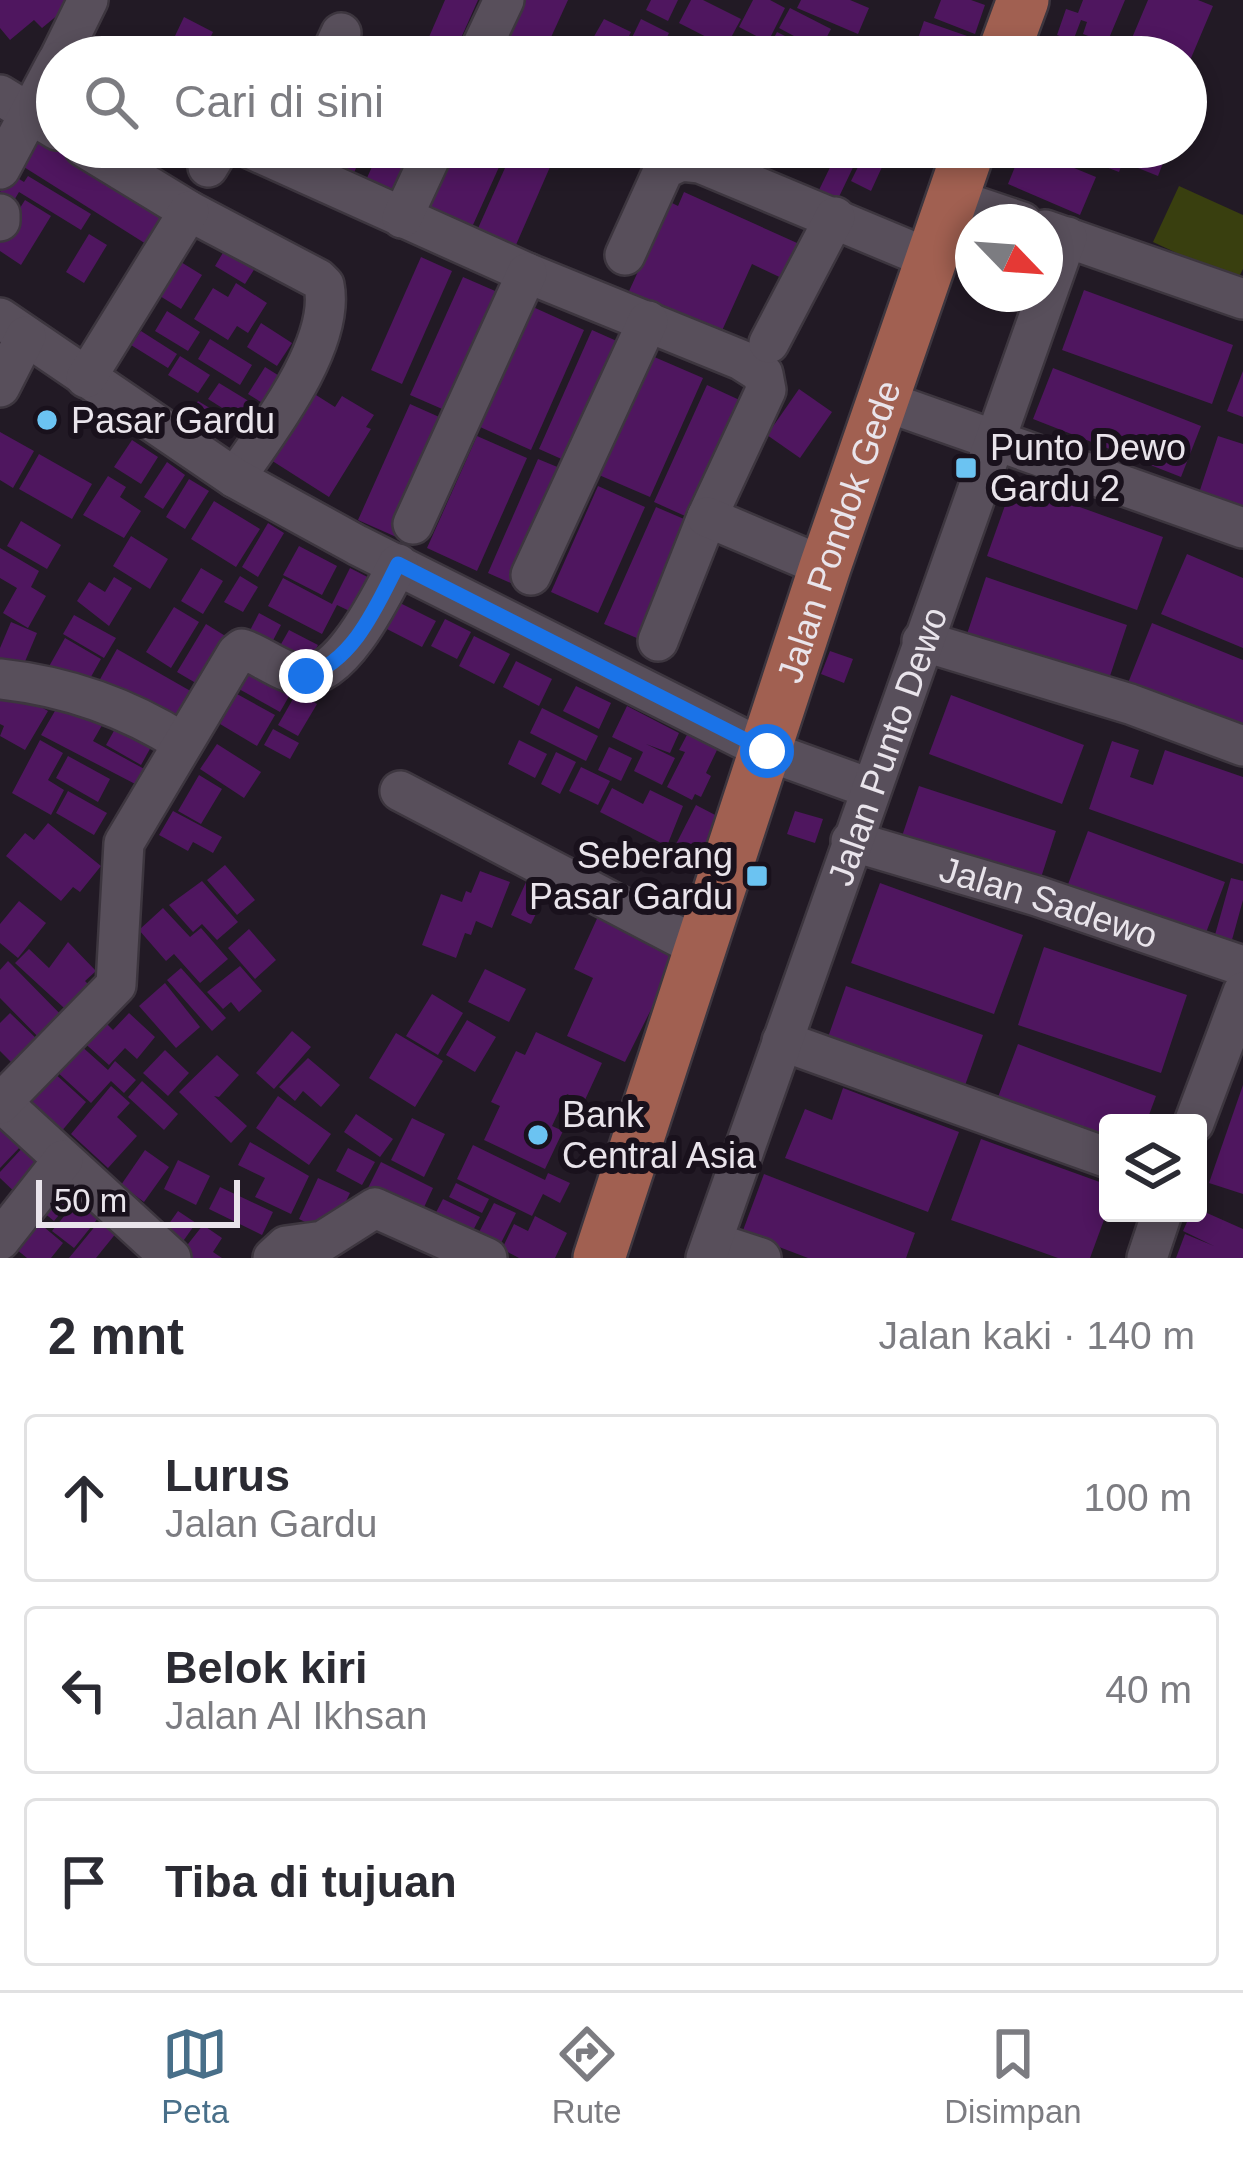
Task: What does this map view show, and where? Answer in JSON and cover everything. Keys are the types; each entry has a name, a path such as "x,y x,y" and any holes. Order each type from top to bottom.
{"main road":[{"path":"1010,36 1023,0"},
{"name":"Jalan Pondok Gede","path":"599,1258 825,567 962,168"}],"street":[{"path":"70,36 88,0"},
{"path":"487,36 504,0"},
{"path":"0,169 29,113"},
{"path":"118,168 318,279 326,294 310,356 235,478"},
{"path":"302,168 402,218 750,364 763,374 766,390 706,517 658,641"},
{"path":"402,218 425,168"},
{"path":"625,255 666,168"},
{"path":"712,168 930,259"},
{"path":"951,198 969,204"},
{"path":"86,378 189,211"},
{"path":"769,343 835,217"},
{"path":"1063,235 1243,299"},
{"path":"413,524 527,273"},
{"name":"Jalan Punto Dewo","path":"709,1250 996,440 1033,312"},
{"path":"531,575 648,321"},
{"path":"0,387 13,327 235,478 767,751 869,788"},
{"path":"884,400 1243,528"},
{"path":"706,517 825,567"},
{"path":"171,1258 1,1103 116,986 124,843 242,649 299,675 321,671 365,629 398,564"},
{"path":"922,641 1111,698 1243,746"},
{"path":"0,679 63,688 182,743"},
{"path":"400,791 702,949"},
{"name":"Jalan Sadewo","path":"851,841 1037,896 1243,966"},
{"path":"1197,1114 1243,992"},
{"path":"782,1041 1099,1155"},
{"path":"0,1240 63,1160"},
{"path":"273,1258 286,1246 323,1241 375,1208 487,1258"},
{"path":"1147,1258 1159,1222"},
{"path":"709,1250 761,1258"}],"green space":[{"path":"1179,186 1243,215 1243,269 1237,281 1153,242"}],"building":[{"path":"0,0 76,0 42,28 34,20 10,40 0,28"},
{"path":"445,0 478,0 462,36 429,36"},
{"path":"526,0 568,0 552,36 510,36"},
{"path":"651,0 678,0 668,21 646,10"},
{"path":"691,0 703,0 741,19 732,36 704,36 679,23"},
{"path":"753,0 770,0 785,8 771,36 756,36 739,27"},
{"path":"801,0 850,0 869,8 858,34 797,8"},
{"path":"941,0 985,5 975,34 934,18"},
{"path":"1083,0 1125,0 1110,36 1083,34 1087,22 1081,20 1075,36 1057,35 1066,9 1078,13"},
{"path":"1148,0 1198,0 1213,6 1200,36 1133,36"},
{"path":"790,8 831,29 827,36 794,36 779,28"},
{"path":"184,17 213,32 211,36 175,36"},
{"path":"604,19 631,32 629,36 594,36"},
{"path":"641,19 669,33 668,36 633,36"},
{"path":"924,21 967,36 919,36"},
{"path":"34,134 36,168 88,168 172,221 154,249 16,162"},
{"path":"319,168 356,168 350,182"},
{"path":"371,168 416,168 399,208 361,191"},
{"path":"447,168 499,168 468,236 425,217"},
{"path":"505,168 550,168 509,261 471,244"},
{"path":"830,168 853,168 837,201 818,192"},
{"path":"858,168 882,168 871,191 851,181"},
{"path":"1014,168 1074,168 1096,177 1080,215 1008,184"},
{"path":"1138,168 1161,168 1158,176"},
{"path":"11,174 24,182 28,176 91,214 81,230 19,192 7,212 0,208 0,192"},
{"path":"684,192 806,247 790,282 752,264 716,344 624,302 670,202 678,206"},
{"path":"25,200 51,216 21,265 0,251 0,240"},
{"path":"89,234 107,245 84,283 66,272"},
{"path":"227,246 257,265 245,284 215,266"},
{"path":"421,257 452,271 402,384 371,370"},
{"path":"176,259 202,275 181,309 155,293"},
{"path":"463,277 509,297 456,415 410,395"},
{"path":"236,283 267,303 248,333 237,326 228,340 194,319 213,288 228,297"},
{"path":"1084,290 1233,345 1212,404 1062,350"},
{"path":"533,307 584,330 531,450 480,427"},
{"path":"167,311 200,332 188,351 155,331"},
{"path":"261,323 292,343 277,366 247,347"},
{"path":"592,330 628,346 575,465 539,449"},
{"path":"141,331 177,354 168,368 131,345"},
{"path":"210,339 252,365 240,385 198,359"},
{"path":"180,356 210,375 198,393 168,375"},
{"path":"652,356 703,378 650,497 599,475"},
{"path":"265,367 289,382 272,409 248,394"},
{"path":"1053,368 1201,426 1181,477 1033,419"},
{"path":"1243,371 1243,417 1227,411"},
{"path":"219,383 265,411 254,428 208,399"},
{"path":"707,385 746,403 694,520 654,502"},
{"path":"305,388 335,407 342,396 374,415 366,427 371,429 329,497 263,455"},
{"path":"799,389 832,412 800,458 767,435"},
{"path":"198,401 223,416 203,449 178,434"},
{"path":"410,404 455,424 403,540 358,520"},
{"path":"0,432 34,451 13,488 0,480"},
{"path":"477,436 527,458 477,571 427,548"},
{"path":"1218,436 1243,444 1243,511 1198,496"},
{"path":"132,440 158,457 141,484 114,467"},
{"path":"39,454 92,484 72,519 19,489"},
{"path":"538,459 572,473 522,588 488,573"},
{"path":"167,462 185,475 163,509 144,497"},
{"path":"108,476 126,487 120,497 141,511 124,538 83,515"},
{"path":"189,479 209,491 185,529 166,517"},
{"path":"1013,483 1163,537 1137,610 987,556"},
{"path":"598,486 645,507 598,613 551,592"},
{"path":"214,501 260,529 236,567 191,539"},
{"path":"656,507 691,522 639,639 604,624"},
{"path":"21,521 61,545 47,569 7,546"},
{"path":"268,523 284,533 258,577 242,567"},
{"path":"131,536 168,559 150,589 113,566"},
{"path":"299,546 337,566 322,595 283,575"},
{"path":"0,548 39,571 31,587 46,596 28,628 3,613 17,588 0,578"},
{"path":"1187,554 1243,578 1243,648 1161,614"},
{"path":"201,568 223,581 203,614 181,601"},
{"path":"350,568 381,584 364,618 337,605 322,634 268,606 283,578 332,604"},
{"path":"240,576 258,587 243,612 224,602"},
{"path":"114,577 132,588 109,626 77,601 89,582 105,592"},
{"path":"986,577 1127,625 1105,691 964,643"},
{"path":"394,600 436,621 422,647 381,626"},
{"path":"174,607 199,622 171,668 146,652"},
{"path":"259,613 281,625 266,654 244,642"},
{"path":"74,615 116,638 104,658 63,634"},
{"path":"445,619 471,632 457,659 431,646"},
{"path":"11,622 37,633 21,671 0,662 0,648"},
{"path":"1152,623 1243,660 1243,737 1126,688"},
{"path":"206,624 235,642 206,689 177,672"},
{"path":"289,630 318,645 306,669 276,653"},
{"path":"474,636 510,654 494,684 459,666"},
{"path":"65,638 101,659 83,691 47,670"},
{"path":"117,649 194,693 176,725 99,681"},
{"path":"830,651 853,659 844,683 821,674"},
{"path":"255,661 296,684 280,712 239,689"},
{"path":"516,661 552,679 539,706 503,687"},
{"path":"576,686 611,703 599,729 563,711"},
{"path":"0,689 48,711 25,750 0,736 4,726 0,724"},
{"path":"297,692 317,704 298,736 278,725"},
{"path":"237,694 275,715 257,746 220,724"},
{"path":"951,695 1084,745 1062,804 929,754"},
{"path":"63,697 105,720 93,741 148,771 139,786 41,735"},
{"path":"627,706 679,733 670,753 646,744 675,758 662,785 634,771 643,752 612,737"},
{"path":"542,708 598,736 586,761 530,733"},
{"path":"120,720 155,740 141,765 106,745"},
{"path":"273,729 299,743 290,759 264,745"},
{"path":"689,731 711,741 709,745 717,750 701,797 695,794 692,800 667,787 685,752 679,750"},
{"path":"40,740 63,753 48,780 64,790 51,815 12,793"},
{"path":"519,740 547,754 535,778 508,764"},
{"path":"1112,741 1139,750 1130,777 1153,785 1165,750 1243,777 1243,864 1089,809"},
{"path":"217,744 261,772 244,798 200,769"},
{"path":"609,747 632,758 621,781 598,770"},
{"path":"556,752 576,762 560,794 541,784"},
{"path":"68,756 110,779 98,802 56,778"},
{"path":"581,767 610,781 598,805 569,791"},
{"path":"199,775 222,789 201,824 178,811"},
{"path":"919,786 1056,831 1037,890 899,845"},
{"path":"612,788 643,804 650,790 683,806 667,846 600,812"},
{"path":"68,791 107,813 94,835 56,813"},
{"path":"696,805 719,817 697,860 674,848"},
{"path":"173,811 222,837 213,853 193,842 188,851 159,835"},
{"path":"795,811 823,819 815,843 787,834"},
{"path":"48,823 101,866 80,892 73,887 61,901 6,856 25,833 34,840"},
{"path":"1088,831 1225,882 1201,946 1064,895"},
{"path":"225,865 255,900 237,915 207,880"},
{"path":"480,871 510,882 492,928 476,921 471,935 465,933 456,958 422,945 441,894 462,902"},
{"path":"1231,878 1243,881 1243,900 1230,947 1213,942"},
{"path":"527,880 548,889 531,924 511,915"},
{"path":"202,881 238,922 217,940 202,924 193,932 169,905"},
{"path":"880,883 1023,935 994,1014 851,963"},
{"path":"19,901 46,923 18,958 0,943 0,924"},
{"path":"163,908 190,937 201,928 228,959 200,983 174,954 166,961 139,930"},
{"path":"601,910 682,947 625,1062 567,1036 593,978 574,969"},
{"path":"249,929 276,960 255,979 228,948"},
{"path":"68,942 96,971 85,981 98,994 75,1018 15,963 29,949 49,968"},
{"path":"1044,947 1187,995 1161,1073 1018,1025"},
{"path":"8,961 72,1026 50,1049 0,998 0,970"},
{"path":"240,966 262,991 239,1012 231,1002 223,1009 207,992"},
{"path":"181,968 226,1018 212,1031 167,980"},
{"path":"485,969 526,989 509,1022 468,1002"},
{"path":"165,983 200,1027 176,1048 139,1006"},
{"path":"846,986 983,1035 963,1091 826,1043"},
{"path":"432,994 463,1013 438,1055 406,1036"},
{"path":"10,1013 41,1043 17,1068 0,1051 0,1023"},
{"path":"129,1013 155,1037 137,1059 125,1048 109,1065 80,1039 100,1017 113,1030"},
{"path":"467,1020 496,1037 475,1072 446,1055"},
{"path":"292,1031 311,1047 274,1089 256,1073"},
{"path":"536,1032 602,1063 584,1102 567,1094 552,1126 563,1131 545,1169 484,1140 500,1106 491,1102 516,1051 525,1055"},
{"path":"396,1033 443,1061 415,1107 369,1078"},
{"path":"79,1044 108,1070 115,1061 136,1080 124,1093 111,1081 91,1103 55,1070"},
{"path":"1018,1044 1156,1096 1149,1114 1099,1114 1099,1144 995,1105"},
{"path":"165,1050 189,1073 168,1096 143,1073"},
{"path":"217,1055 239,1075 219,1097 214,1096 247,1126 231,1143 179,1092"},
{"path":"308,1058 340,1085 321,1107 303,1091 295,1101 279,1087"},
{"path":"52,1071 86,1102 50,1145 14,1113"},
{"path":"142,1081 178,1114 164,1130 128,1097"},
{"path":"1243,1085 1243,1194 1209,1183"},
{"path":"111,1086 130,1103 117,1117 137,1136 108,1168 71,1134"},
{"path":"843,1088 959,1132 928,1212 785,1158 805,1109 832,1120"},
{"path":"278,1096 331,1134 309,1165 256,1128"},
{"path":"356,1114 393,1139 380,1157 344,1132"},
{"path":"412,1118 445,1134 424,1177 391,1160"},
{"path":"0,1120 21,1146 0,1168"},
{"path":"981,1139 1099,1182 1099,1222 1103,1222 1090,1258 1058,1258 951,1220"},
{"path":"250,1142 309,1176 291,1214 255,1197 265,1178 238,1165"},
{"path":"26,1144 53,1169 24,1201 0,1178 0,1172"},
{"path":"473,1145 545,1180 548,1173 570,1183 560,1203 543,1194 532,1216 457,1179"},
{"path":"348,1148 375,1162 362,1185 336,1171"},
{"path":"145,1150 169,1167 144,1202 121,1185"},
{"path":"178,1160 210,1176 196,1205 164,1189"},
{"path":"381,1162 433,1188 419,1218 366,1192"},
{"path":"764,1174 915,1233 906,1258 808,1258 742,1233"},
{"path":"318,1178 350,1193 330,1234 299,1219"},
{"path":"456,1183 489,1199 482,1213 449,1197"},
{"path":"67,1185 77,1193 54,1221 43,1212"},
{"path":"220,1187 273,1212 262,1235 209,1209"},
{"path":"82,1194 103,1212 74,1248 52,1231"},
{"path":"443,1199 480,1217 466,1244 429,1226"},
{"path":"494,1203 516,1213 496,1253 474,1242"},
{"path":"178,1211 196,1223 174,1254 156,1242"},
{"path":"1207,1213 1243,1229 1243,1258 1176,1258 1185,1234 1214,1246 1183,1231 1187,1222 1207,1222"},
{"path":"535,1216 567,1233 555,1258 519,1258 502,1249 514,1224 528,1231"},
{"path":"101,1219 117,1232 96,1258 69,1258"},
{"path":"38,1222 63,1243 51,1258 27,1258 16,1249"},
{"path":"203,1225 222,1238 213,1252 222,1258 177,1258"}],"place":[{"name":"Pasar Gardu","path":"47,420"},
{"name":"Punto Dewo Gardu 2","path":"966,468"},
{"name":"Seberang Pasar Gardu","path":"757,876"},
{"name":"Bank Central Asia","path":"538,1135"}],"route":[{"path":"306,676 321,671 365,629 398,564 767,751"}]}
